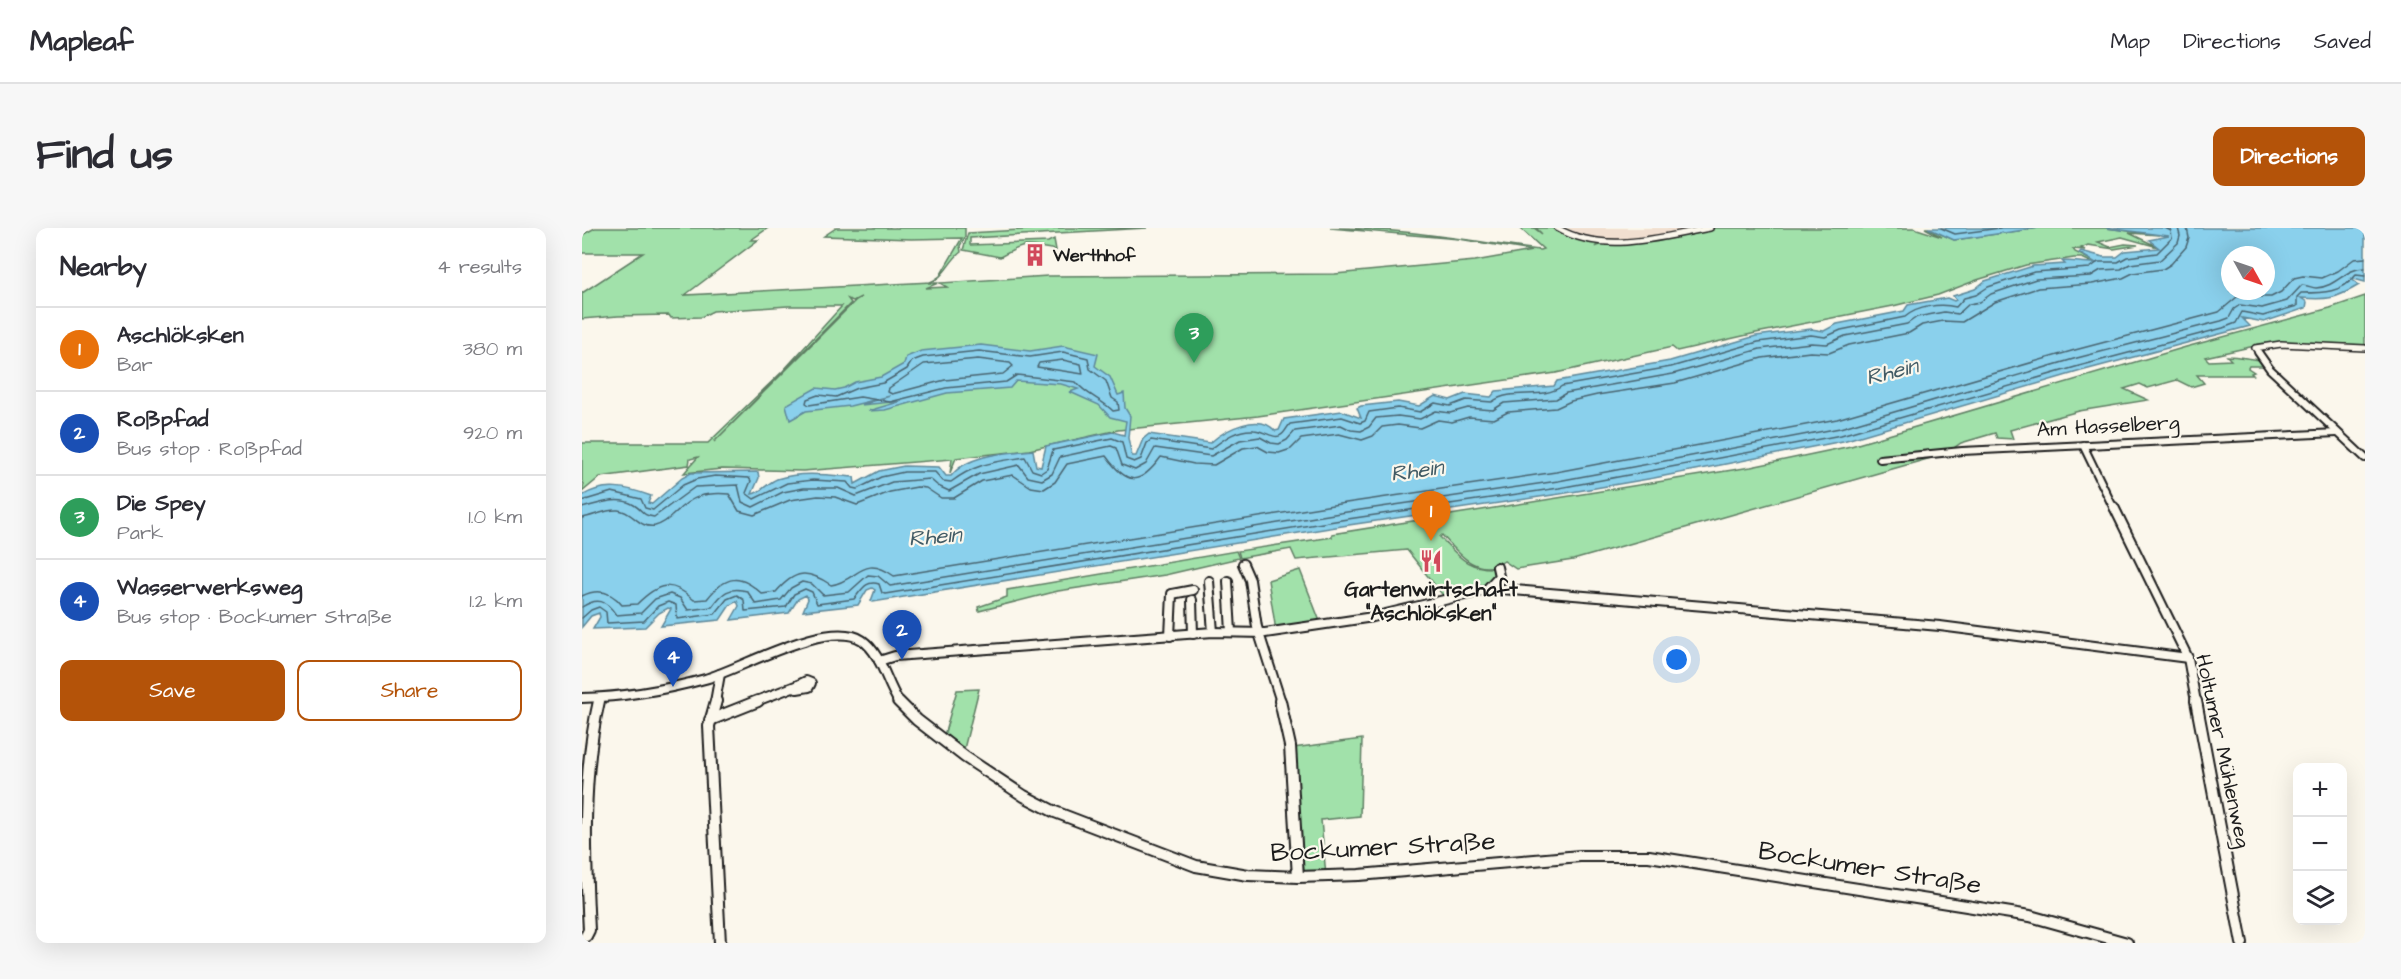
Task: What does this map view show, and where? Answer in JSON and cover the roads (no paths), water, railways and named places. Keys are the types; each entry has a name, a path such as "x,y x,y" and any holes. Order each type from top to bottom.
{"street":[{"path":"1557,228 1573,237 1603,243 1710,228"},
{"path":"2365,348 2281,344 2255,348 2270,369 2365,458"},
{"name":"Am Hasselberg","path":"1880,459 1939,453 2337,433"},
{"name":"Holtumer Mühlenweg","path":"2083,445 2188,658 2242,943"},
{"path":"1243,564 1250,580 1254,614 1275,675 1290,746 1298,877"},
{"path":"1490,588 1499,576 1497,567"},
{"path":"1209,581 1213,632"},
{"path":"1228,581 1231,632"},
{"path":"879,661 895,656 1213,632 1260,634 1373,617 1490,588 1940,626 2188,658"},
{"path":"1170,636 1173,594 1193,590"},
{"path":"1192,600 1193,634"},
{"name":"Bockumer Straße","path":"582,698 600,698 720,674 808,640 850,634 861,639 879,661 893,693 910,713 984,771 1033,801 1096,829 1196,866 1248,875 1298,877 1417,871 1580,856 1649,856 2030,916 2127,943"},
{"path":"720,674 719,688 710,720 720,943"},
{"path":"710,720 798,685"},
{"path":"586,938 589,930 582,796 586,741 600,698"}],"water":[{"path":"1928,228 2039,228 1954,240"},
{"name":"Rhein","path":"2106,228 2365,228 2365,282 2350,278 2359,285 2331,298 2301,298 2307,302 2306,308 2264,322 2242,318 2250,326 2081,371 1843,441 1654,478 873,602 871,601 875,590 872,588 867,590 858,605 803,611 808,599 806,595 798,599 789,613 731,620 739,606 737,601 730,605 720,620 661,626 671,609 668,608 659,613 645,627 593,629 600,617 599,613 591,616 582,627 582,496 590,492 607,487 624,488 651,496 648,503 652,504 691,473 758,472 759,478 752,494 777,479 796,475 854,477 855,484 879,471 904,466 939,467 946,476 951,476 967,463 978,459 1033,450 1036,466 1041,467 1046,446 1113,432 1124,435 1126,421 1110,417 1099,405 1070,392 1078,389 1061,384 1016,381 1010,388 947,393 885,410 868,411 902,401 861,405 890,396 850,406 806,411 790,420 786,405 816,388 835,390 855,382 881,377 904,364 906,357 921,351 981,345 1030,351 1063,346 1098,354 1095,366 1110,377 1118,395 1124,393 1125,408 1130,416 1128,438 1132,456 1136,456 1143,439 1149,434 1210,443 1233,428 1252,423 1269,425 1275,431 1279,430 1284,419 1342,411 1361,418 1357,408 1361,406 1398,402 1419,406 1435,396 1450,400 1465,394 1491,397 1496,391 1554,386 1557,381 1670,361 1756,336 1811,329 1824,331 1837,324 1904,311 1908,305 1947,298 1954,301 1956,300 1953,296 1975,289 1985,281 2033,266 2065,264 2062,261 2096,263 2079,253 2081,251 2104,257 2117,257 2125,251 2159,248 2149,240 2169,236"}],"place":[{"name":"Werthhof","path":"1035,255"},
{"name":"Die Spey","path":"1194,363"},
{"name":"Aschlöksken","path":"1431,541"},
{"name":"Gartenwirtschaft \"Aschlöksken\"","path":"1431,561"},
{"name":"Roßpfad","path":"902,660"},
{"name":"Wasserwerksweg","path":"673,687"}]}
